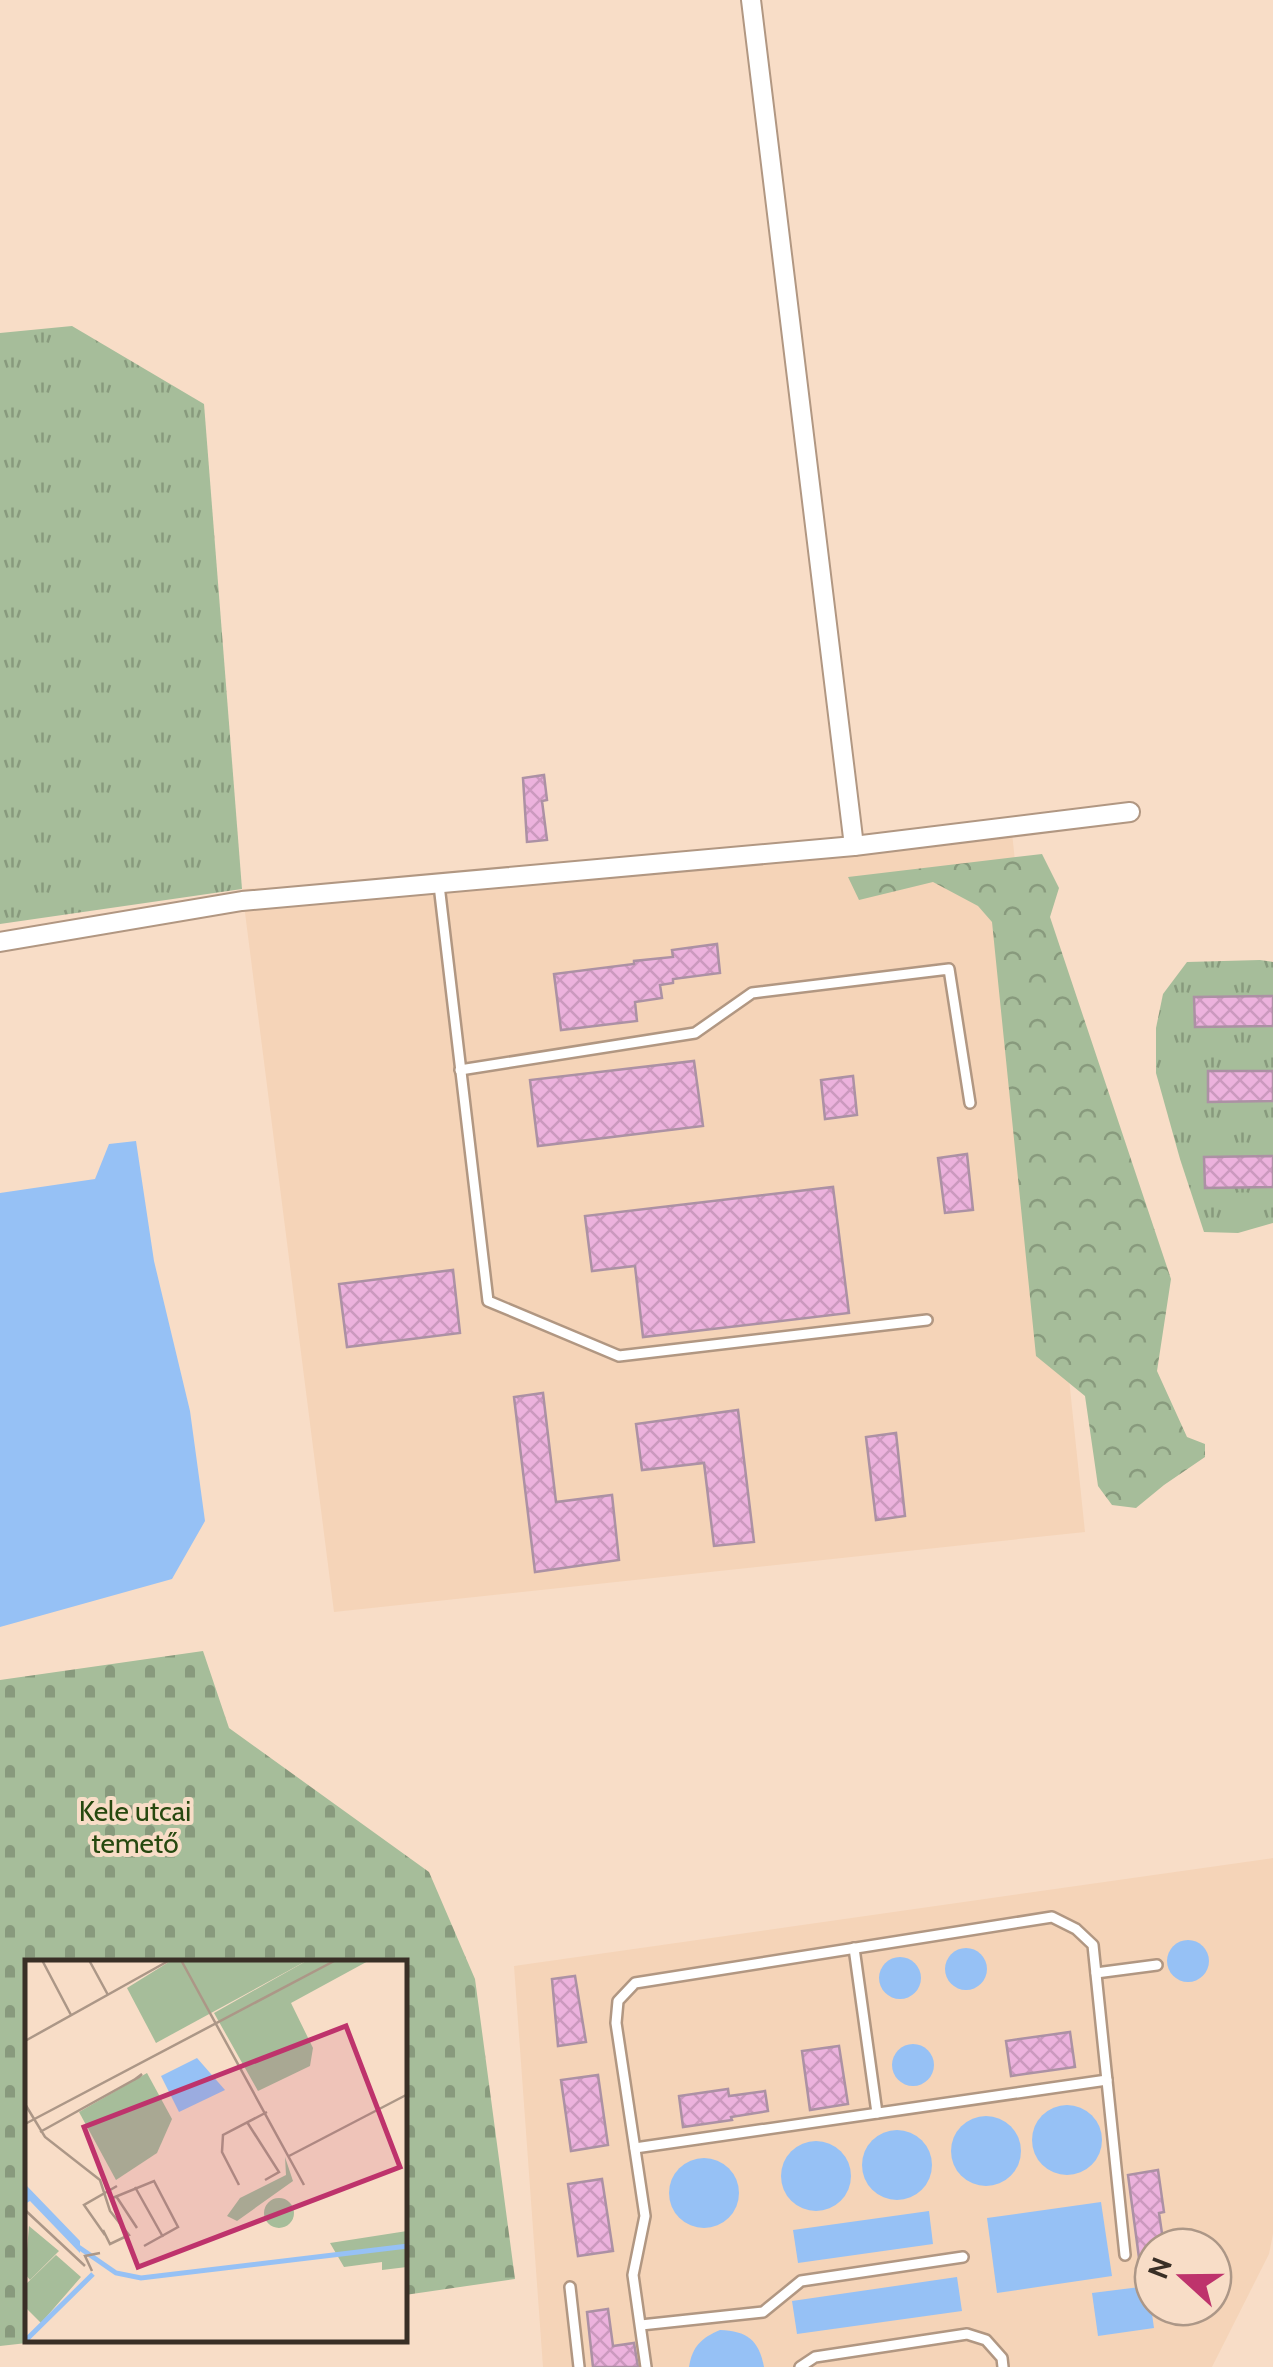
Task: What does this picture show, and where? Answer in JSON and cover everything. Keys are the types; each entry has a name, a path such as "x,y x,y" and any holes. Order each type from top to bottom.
{"street":[{"path":"751,0 854,846"},
{"path":"0,942 242,901 854,846 1130,812"}],"lane":[{"path":"439,885 488,1301 619,1356 927,1320"},
{"path":"460,1070 695,1033 752,994 949,969 970,1103"},
{"path":"646,2367 633,2275 645,2216 616,2023 618,2001 636,1983 1052,1917 1076,1929 1093,1945 1125,2255"},
{"path":"854,1948 877,2113"},
{"path":"1096,1973 1157,1965"},
{"path":"635,2148 1107,2080"},
{"path":"640,2325 763,2312 801,2281 963,2257"},
{"path":"570,2287 579,2367"},
{"path":"800,2367 814,2357 967,2334 986,2340 1002,2358 1002,2367"}],"shaded area":[{"path":"1011,823 1085,1532 334,1612 242,889 439,879"},
{"path":"1273,1858 1273,2234 1269,2254 1233,2325 1233,2227 1133,2227 1133,2327 1232,2327 1212,2367 543,2367 514,1966"}],"green space":[{"path":"72,326 204,404 242,889 0,924 0,333"},
{"path":"1042,854 1059,888 1050,917 1171,1279 1157,1371 1187,1437 1205,1444 1205,1457 1136,1508 1112,1505 1098,1486 1085,1396 1036,1356 992,922 978,906 933,882 859,900 848,877"},
{"path":"1187,962 1273,962 1273,1223 1238,1233 1204,1232 1156,1073 1156,1028 1163,994"},
{"name":"Kele utcai temető","path":"203,1651 229,1728 429,1872 475,1979 515,2279 408,2295 408,1960 25,1960 25,2342 36,2342 0,2346 0,1680"}],"water":[{"path":"136,1141 154,1261 190,1411 205,1521 172,1579 0,1627 0,1193 95,1179 109,1144"},
{"path":"1188,1940 1203,1946 1209,1961 1203,1976 1188,1982 1173,1976 1167,1961 1173,1946"},
{"path":"966,1948 981,1954 987,1969 981,1984 966,1990 951,1984 945,1969 951,1954"},
{"path":"900,1957 915,1963 921,1978 915,1993 900,1999 885,1993 879,1978 885,1963"},
{"path":"913,2044 928,2050 934,2065 928,2080 913,2086 898,2080 892,2065 898,2050"},
{"path":"1067,2105 1092,2115 1102,2140 1092,2165 1067,2175 1042,2165 1032,2140 1042,2115"},
{"path":"986,2116 1011,2126 1021,2151 1011,2176 986,2186 961,2176 951,2151 961,2126"},
{"path":"897,2130 922,2140 932,2165 922,2190 897,2200 872,2190 862,2165 872,2140"},
{"path":"816,2141 841,2151 851,2176 841,2201 816,2211 791,2201 781,2176 791,2151"},
{"path":"704,2158 729,2168 739,2193 729,2218 704,2228 679,2218 669,2193 679,2168"},
{"path":"1101,2202 1112,2276 997,2293 987,2218"},
{"path":"929,2211 933,2244 798,2263 793,2230"},
{"path":"957,2277 962,2311 797,2334 792,2301"},
{"path":"1133,2288 1133,2327 1154,2328 1098,2336 1092,2293"},
{"path":"720,2330 738,2332 750,2339 759,2350 764,2367 689,2367 698,2344"}],"building":[{"path":"544,775 547,800 542,801 547,840 527,842 523,778"},
{"path":"717,944 720,973 673,979 673,983 660,985 662,998 635,1002 637,1021 561,1030 554,974 673,957 672,950"},
{"path":"1273,996 1273,1026 1195,1027 1194,997"},
{"path":"694,1061 703,1126 538,1146 530,1080"},
{"path":"1208,1071 1273,1071 1273,1101 1208,1102"},
{"path":"853,1076 857,1115 825,1119 821,1080"},
{"path":"967,1154 973,1210 945,1213 938,1158"},
{"path":"1273,1156 1273,1187 1205,1188 1204,1157"},
{"path":"833,1187 849,1313 643,1337 635,1266 592,1271 585,1216"},
{"path":"453,1270 460,1333 347,1347 339,1284"},
{"path":"543,1393 556,1502 612,1495 619,1560 535,1572 514,1397"},
{"path":"738,1410 754,1542 714,1546 704,1463 642,1470 636,1424"},
{"path":"896,1433 905,1516 876,1520 866,1437"},
{"path":"575,1976 586,2042 558,2046 552,1979"},
{"path":"1070,2032 1075,2067 1011,2076 1006,2041"},
{"path":"839,2046 848,2104 810,2110 802,2051"},
{"path":"598,2075 608,2145 571,2151 561,2080"},
{"path":"728,2089 729,2096 765,2091 768,2111 683,2127 679,2096"},
{"path":"1158,2170 1164,2212 1159,2213 1161,2227 1135,2227 1128,2175"},
{"path":"602,2179 613,2251 578,2256 568,2184"},
{"path":"608,2309 613,2346 634,2343 638,2367 593,2367 587,2312"}]}
